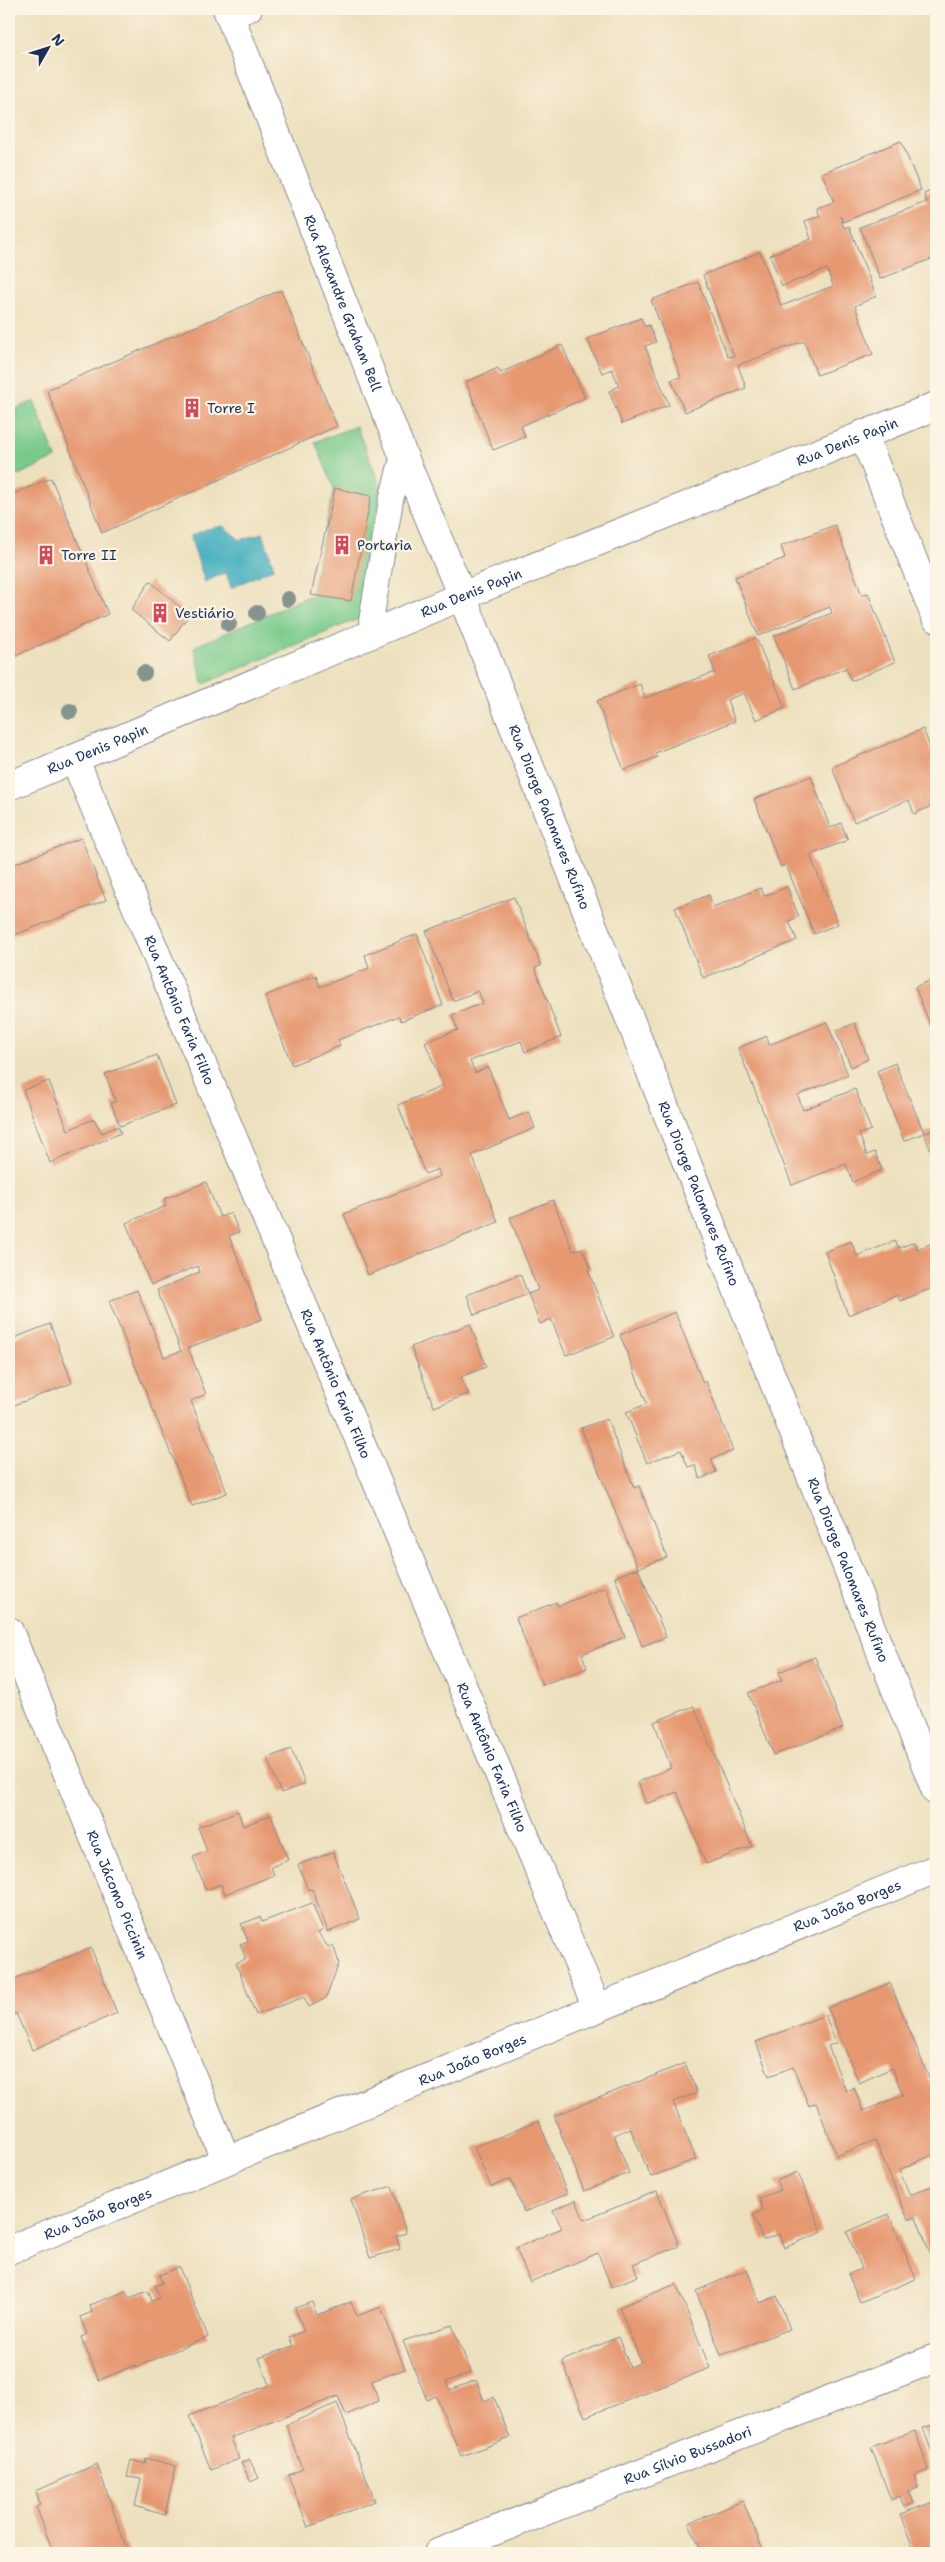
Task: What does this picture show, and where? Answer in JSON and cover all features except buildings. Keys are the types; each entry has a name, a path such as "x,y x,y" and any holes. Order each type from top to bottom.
{"street":[{"name":"Rua Alexandre Graham Bell","path":"235,11 403,455 462,596"},
{"name":"Rua Denis Papin","path":"9,786 75,760 462,596 862,434 936,406"},
{"path":"862,434 936,618"},
{"name":"Rua Diorge Palomares Rufino","path":"462,596 936,1790"},
{"name":"Rua Antônio Faria Filho","path":"75,760 597,2008"},
{"name":"Rua Jácomo Piccinin","path":"9,1631 226,2159"},
{"name":"Rua João Borges","path":"9,2250 226,2159 936,1869"},
{"name":"Rua Sílvio Bussadori","path":"438,2553 936,2358"}],"lane":[{"path":"375,633 371,621 391,500 403,455"}],"green space":[{"path":"34,401 56,458 9,479 9,412"},
{"path":"356,426 381,487 360,618 203,684 194,647 311,595 334,488 315,442"}],"water":[{"path":"223,526 240,540 263,533 274,568 231,588 226,572 205,582 190,536 207,529"}],"place":[{"name":"Torre I","path":"192,408"},
{"name":"Portaria","path":"342,545"},
{"name":"Torre II","path":"46,555"},
{"name":"Vestiário","path":"160,613"}]}
